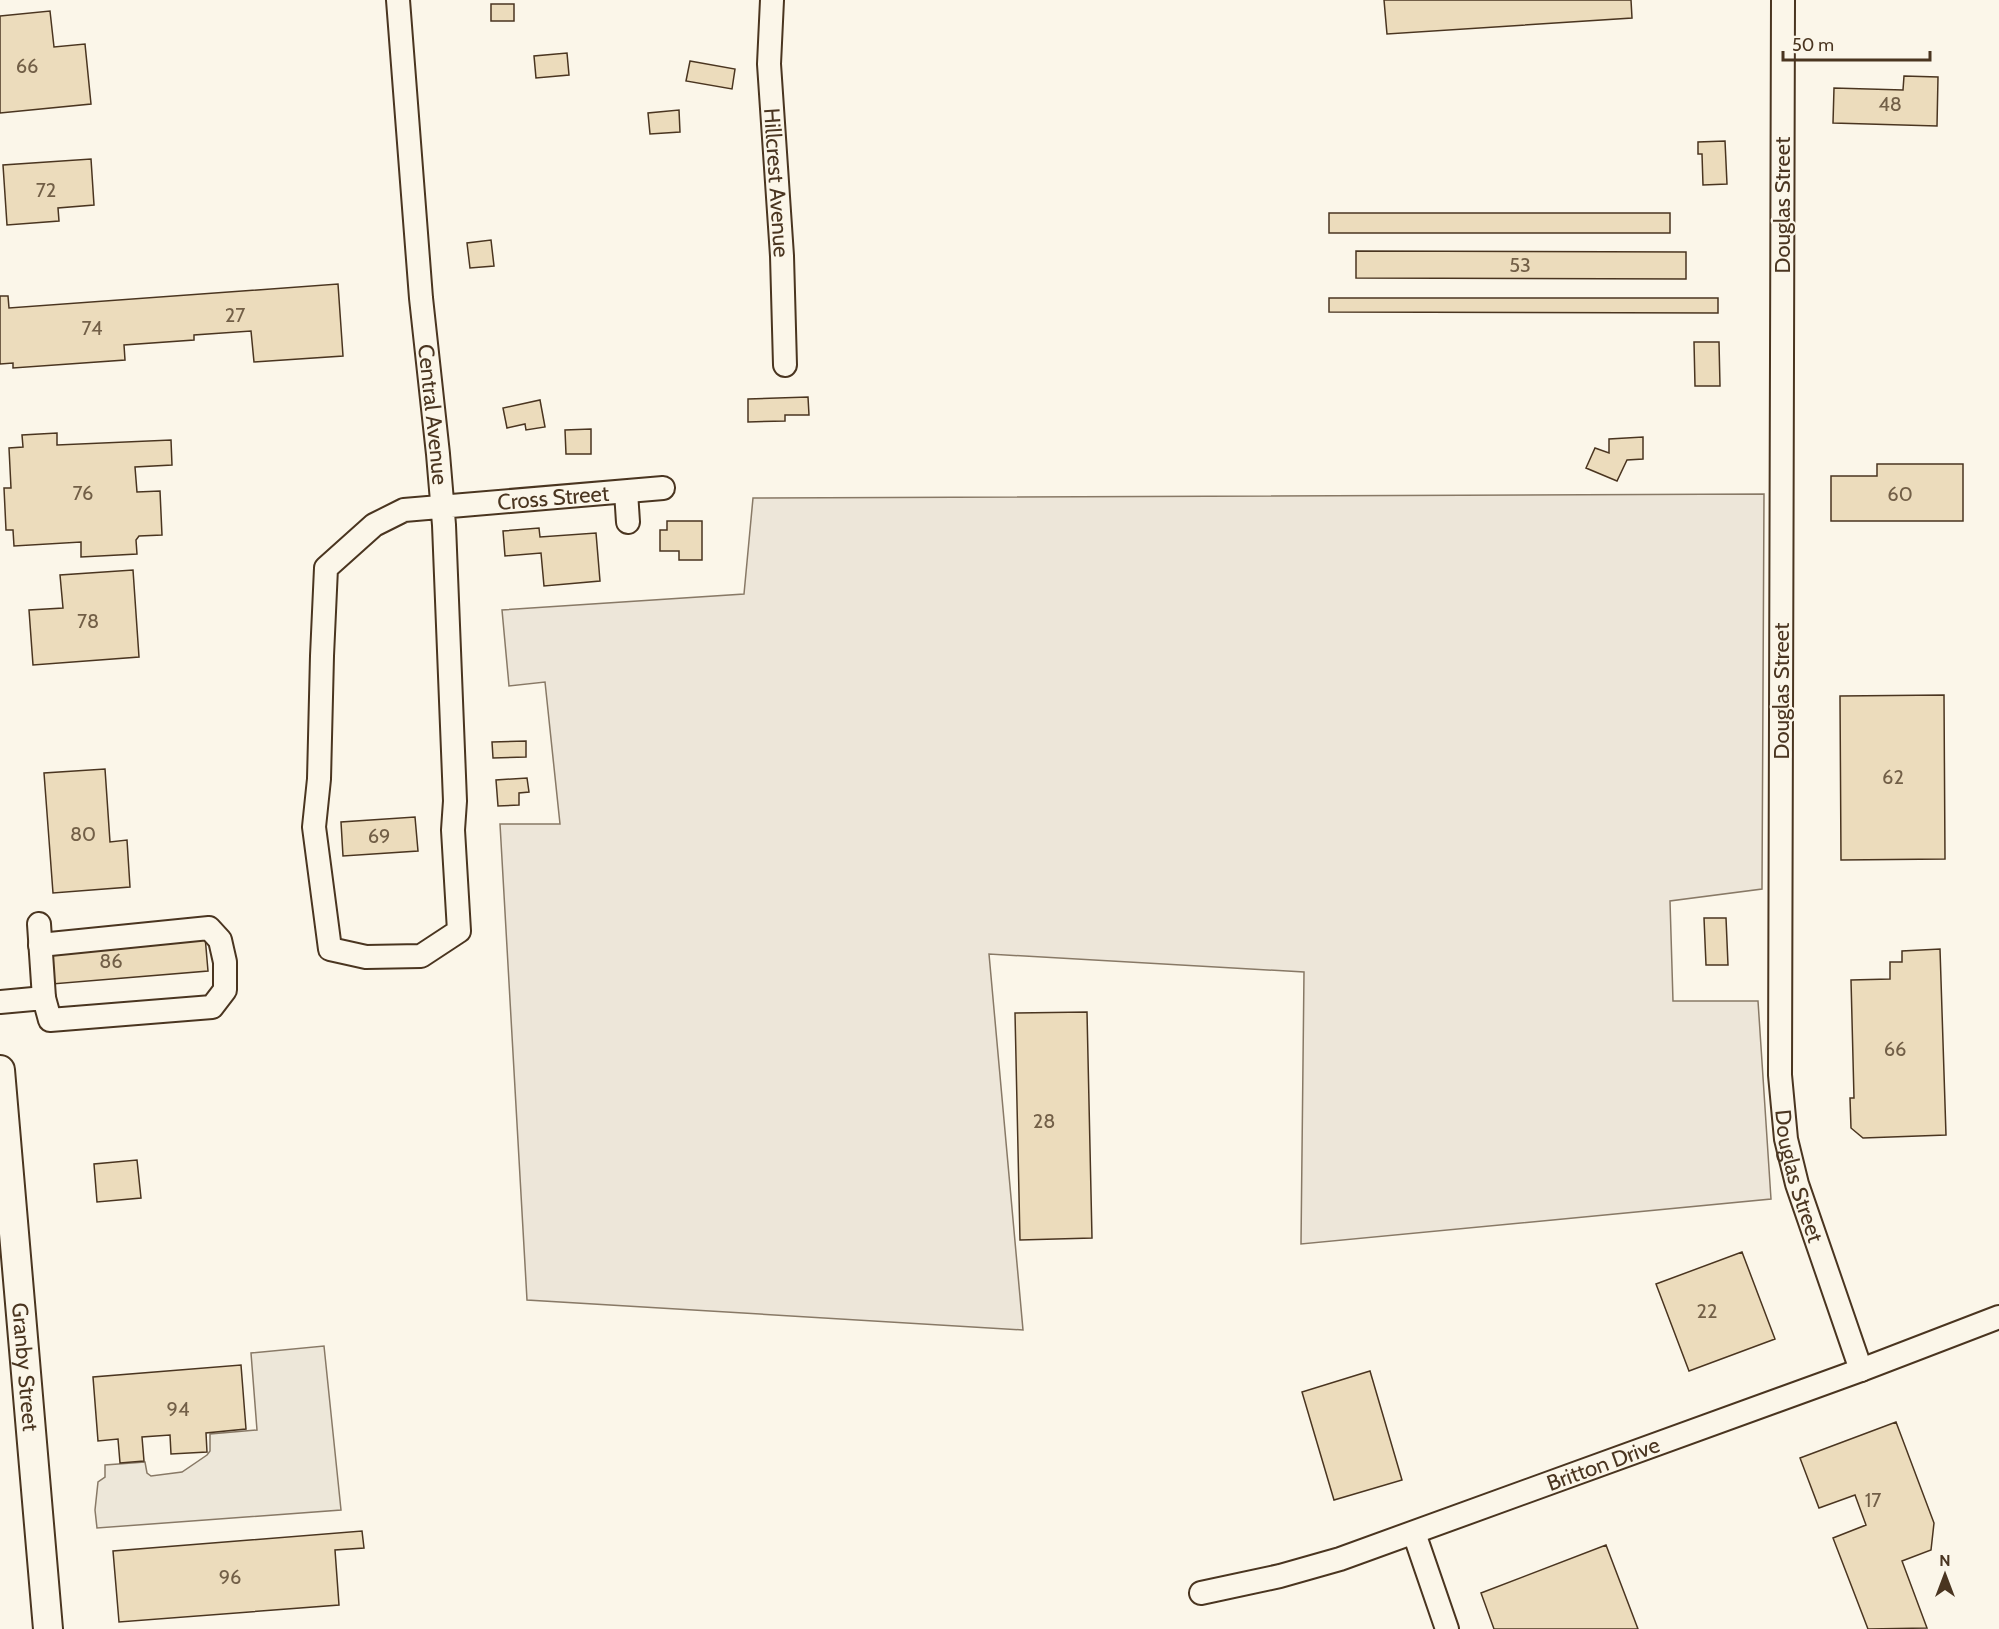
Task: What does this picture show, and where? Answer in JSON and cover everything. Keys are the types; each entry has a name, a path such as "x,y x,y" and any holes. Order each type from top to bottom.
{"main road":[{"name":"Granby Street","path":"0,1070 48,1629"}],"street":[{"name":"Central Avenue","path":"398,0 419,278 442,506 455,801 453,830"},
{"name":"Hillcrest Avenue","path":"772,0 769,70 782,256 785,365"},
{"name":"Douglas Street","path":"1783,0 1780,1075 1786,1139 1797,1184 1861,1370"},
{"name":"Cross Street","path":"453,830 459,931 421,956 366,957 330,949 314,827 319,779 326,568 374,525 404,510 663,488"},
{"path":"626,492 628,522"},
{"path":"209,928 220,940 225,962 225,990 212,1007 50,1020 44,998 39,934 209,928"},
{"path":"0,1002 44,998"},
{"name":"Britton Drive","path":"1201,1593 1309,1569 1414,1533 1861,1370 1999,1317"},
{"path":"1414,1533 1442,1627"}],"shaded area":[{"path":"1764,494 1762,889 1670,901 1673,1001 1758,1001 1771,1199 1301,1244 1304,972 989,954 1023,1330 527,1300 500,824 560,824 545,682 509,686 502,610 744,594 753,498"},
{"path":"324,1346 341,1510 97,1528 95,1510 98,1482 105,1477 105,1465 145,1462 147,1473 151,1476 182,1472 210,1451 210,1434 257,1430 251,1353"}],"building":[{"path":"1384,0 1631,0 1632,18 1387,34"},
{"path":"491,4 514,4 514,21 491,21"},
{"path":"50,11 54,47 85,44 91,104 0,113 0,16"},
{"path":"567,53 569,75 536,78 534,56"},
{"path":"690,61 735,69 732,89 686,81"},
{"path":"1904,76 1938,77 1937,126 1833,123 1834,88 1903,90"},
{"path":"679,110 680,132 650,134 648,113"},
{"path":"1725,141 1727,184 1703,185 1702,154 1698,154 1698,142"},
{"path":"91,159 94,205 58,208 59,221 7,225 3,165"},
{"path":"1329,213 1670,213 1670,233 1329,233"},
{"path":"491,240 494,266 470,268 467,243"},
{"path":"1356,251 1686,252 1686,279 1356,278"},
{"path":"338,284 343,356 254,362 251,331 194,335 194,340 124,345 125,360 13,368 13,363 0,364 0,296 8,296 9,308"},
{"path":"1329,298 1718,298 1718,313 1329,312"},
{"path":"1694,342 1719,342 1720,386 1695,386"},
{"path":"808,397 809,415 785,415 785,421 748,422 748,399"},
{"path":"540,400 545,427 526,430 525,424 507,428 503,408"},
{"path":"591,429 591,454 566,454 565,430"},
{"path":"57,433 57,445 171,440 172,465 135,467 137,492 160,491 162,535 139,536 136,540 137,554 81,557 81,542 14,546 13,530 6,530 4,488 11,488 9,448 23,447 22,435"},
{"path":"1643,437 1643,459 1627,460 1617,481 1586,468 1595,448 1609,453 1609,439"},
{"path":"1877,464 1963,464 1963,521 1831,521 1831,476 1877,476"},
{"path":"667,521 702,521 702,560 679,560 679,551 660,551 660,530 667,530"},
{"path":"539,528 540,537 596,533 600,581 544,586 541,553 505,556 503,531"},
{"path":"133,570 139,657 33,665 29,610 63,608 60,575"},
{"path":"1944,695 1945,859 1841,860 1840,696"},
{"path":"526,741 526,757 493,758 492,742"},
{"path":"105,769 110,842 127,840 130,887 53,893 44,773"},
{"path":"527,778 529,792 519,793 519,805 498,806 496,780"},
{"path":"415,817 418,851 343,856 341,822"},
{"path":"1704,918 1726,918 1728,965 1706,965"},
{"path":"205,936 208,971 52,984 49,948"},
{"path":"1940,949 1946,1135 1863,1138 1851,1128 1850,1098 1854,1098 1851,980 1890,979 1890,962 1902,962 1902,951"},
{"path":"1087,1012 1092,1238 1020,1240 1015,1013"},
{"path":"137,1160 141,1198 97,1202 94,1164"},
{"path":"1742,1252 1775,1339 1689,1371 1656,1284"},
{"path":"241,1365 246,1429 206,1433 207,1452 171,1454 170,1435 142,1437 144,1461 120,1463 118,1439 98,1441 93,1377"},
{"path":"1370,1371 1402,1480 1334,1500 1302,1392"},
{"path":"1896,1422 1934,1523 1931,1550 1902,1561 1927,1628 1868,1629 1833,1538 1866,1525 1855,1495 1819,1508 1800,1458"},
{"path":"362,1531 364,1548 335,1550 339,1605 119,1622 113,1551"},
{"path":"1606,1545 1638,1629 1494,1629 1481,1593"}]}
